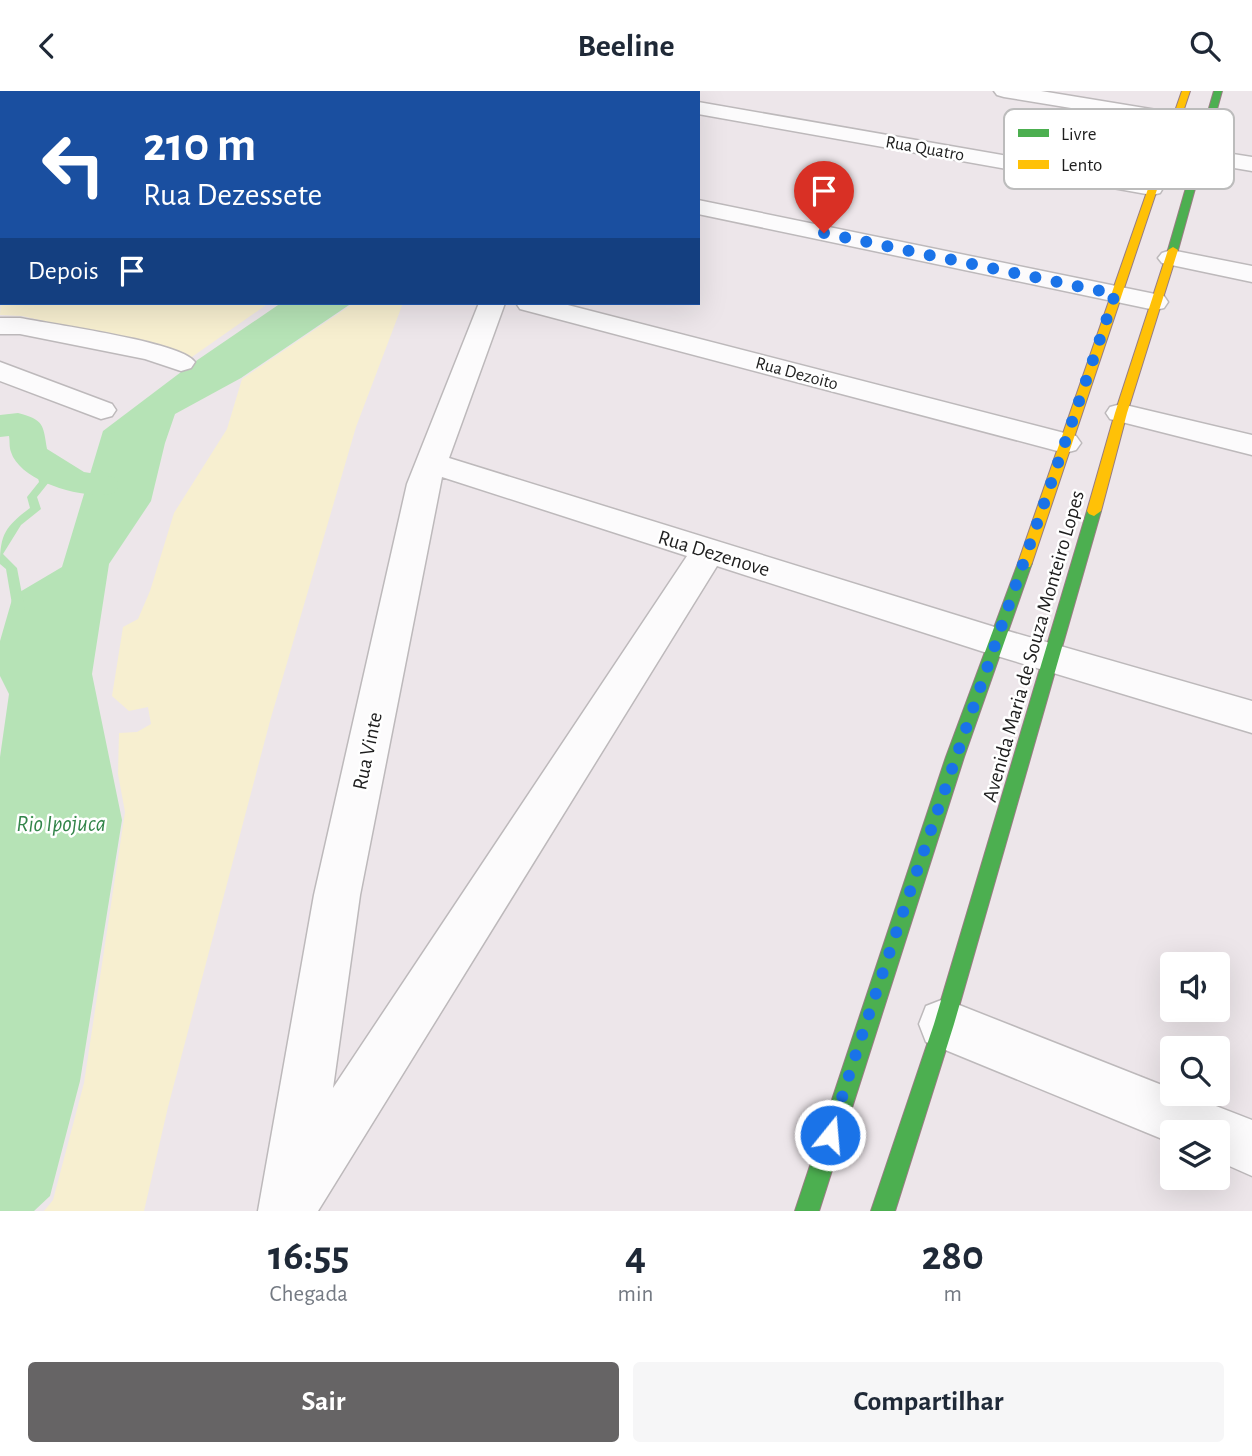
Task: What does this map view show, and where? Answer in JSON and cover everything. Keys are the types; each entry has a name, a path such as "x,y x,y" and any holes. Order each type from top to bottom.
{"street":[{"path":"1004,91 1114,109"},
{"name":"Avenida Maria de Souza Monteiro Lopes","path":"1179,109 1186,91"},
{"name":"Avenida Maria de Souza Monteiro Lopes","path":"1213,109 1218,91"},
{"name":"Rua Quatro","path":"700,108 1004,162"},
{"path":"1234,161 1252,164"},
{"name":"Avenida Maria de Souza Monteiro Lopes","path":"807,1211 955,757 998,642 1152,189"},
{"name":"Avenida Maria de Souza Monteiro Lopes","path":"883,1211 943,1024 1053,657 1121,414 1191,189"},
{"path":"700,207 1155,302"},
{"path":"1171,258 1252,274"},
{"name":"Rua Vinte","path":"287,1209 337,895 423,484 491,305"},
{"name":"Rua Dezoito","path":"537,305 1065,443"},
{"path":"0,326 20,326 152,352 181,362"},
{"path":"0,371 101,410"},
{"path":"1121,414 1252,445"},
{"name":"Rua Dezenove","path":"431,463 998,642 1252,717"},
{"path":"287,1209 709,551"},
{"path":"943,1024 1183,1120"},
{"path":"1230,1139 1252,1148"}],"shaded area":[{"path":"1,305 266,305 189,359 156,347 22,316 0,315"},
{"path":"351,305 402,305 356,427 270,721 168,1107 144,1211 44,1211 53,1200 84,1083 125,812 118,774 119,733 137,732 151,724 148,707 129,711 112,696 123,627 138,619 150,591 174,513 227,429 242,379"}],"water":[{"name":"Rio Ipojuca","path":"278,305 349,305 241,378 175,414 151,501 109,564 92,674 122,820 80,1081 50,1196 34,1211 0,1211 0,757 9,694 0,676 0,641 13,596 62,567 103,431 193,363"}],"waterway":[{"path":"0,426 18,424 26,427 29,453 33,457 73,481 101,485"},
{"path":"0,551 17,523 36,509 32,497 44,482 39,461"},
{"path":"0,557 11,568 19,610"}],"traffic: fast":[{"path":"1213,109 1218,91"},
{"path":"1173,250 1190,189"},
{"path":"883,1211 944,1024 1094,511"},
{"path":"807,1211 955,757 1025,563"}],"traffic: slow":[{"path":"1180,109 1186,91"},
{"path":"1025,563 1153,189"},
{"path":"1094,511 1121,413 1173,250"}],"route":[{"path":"824,233 1115,294 998,642 955,757 830,1135"}]}
